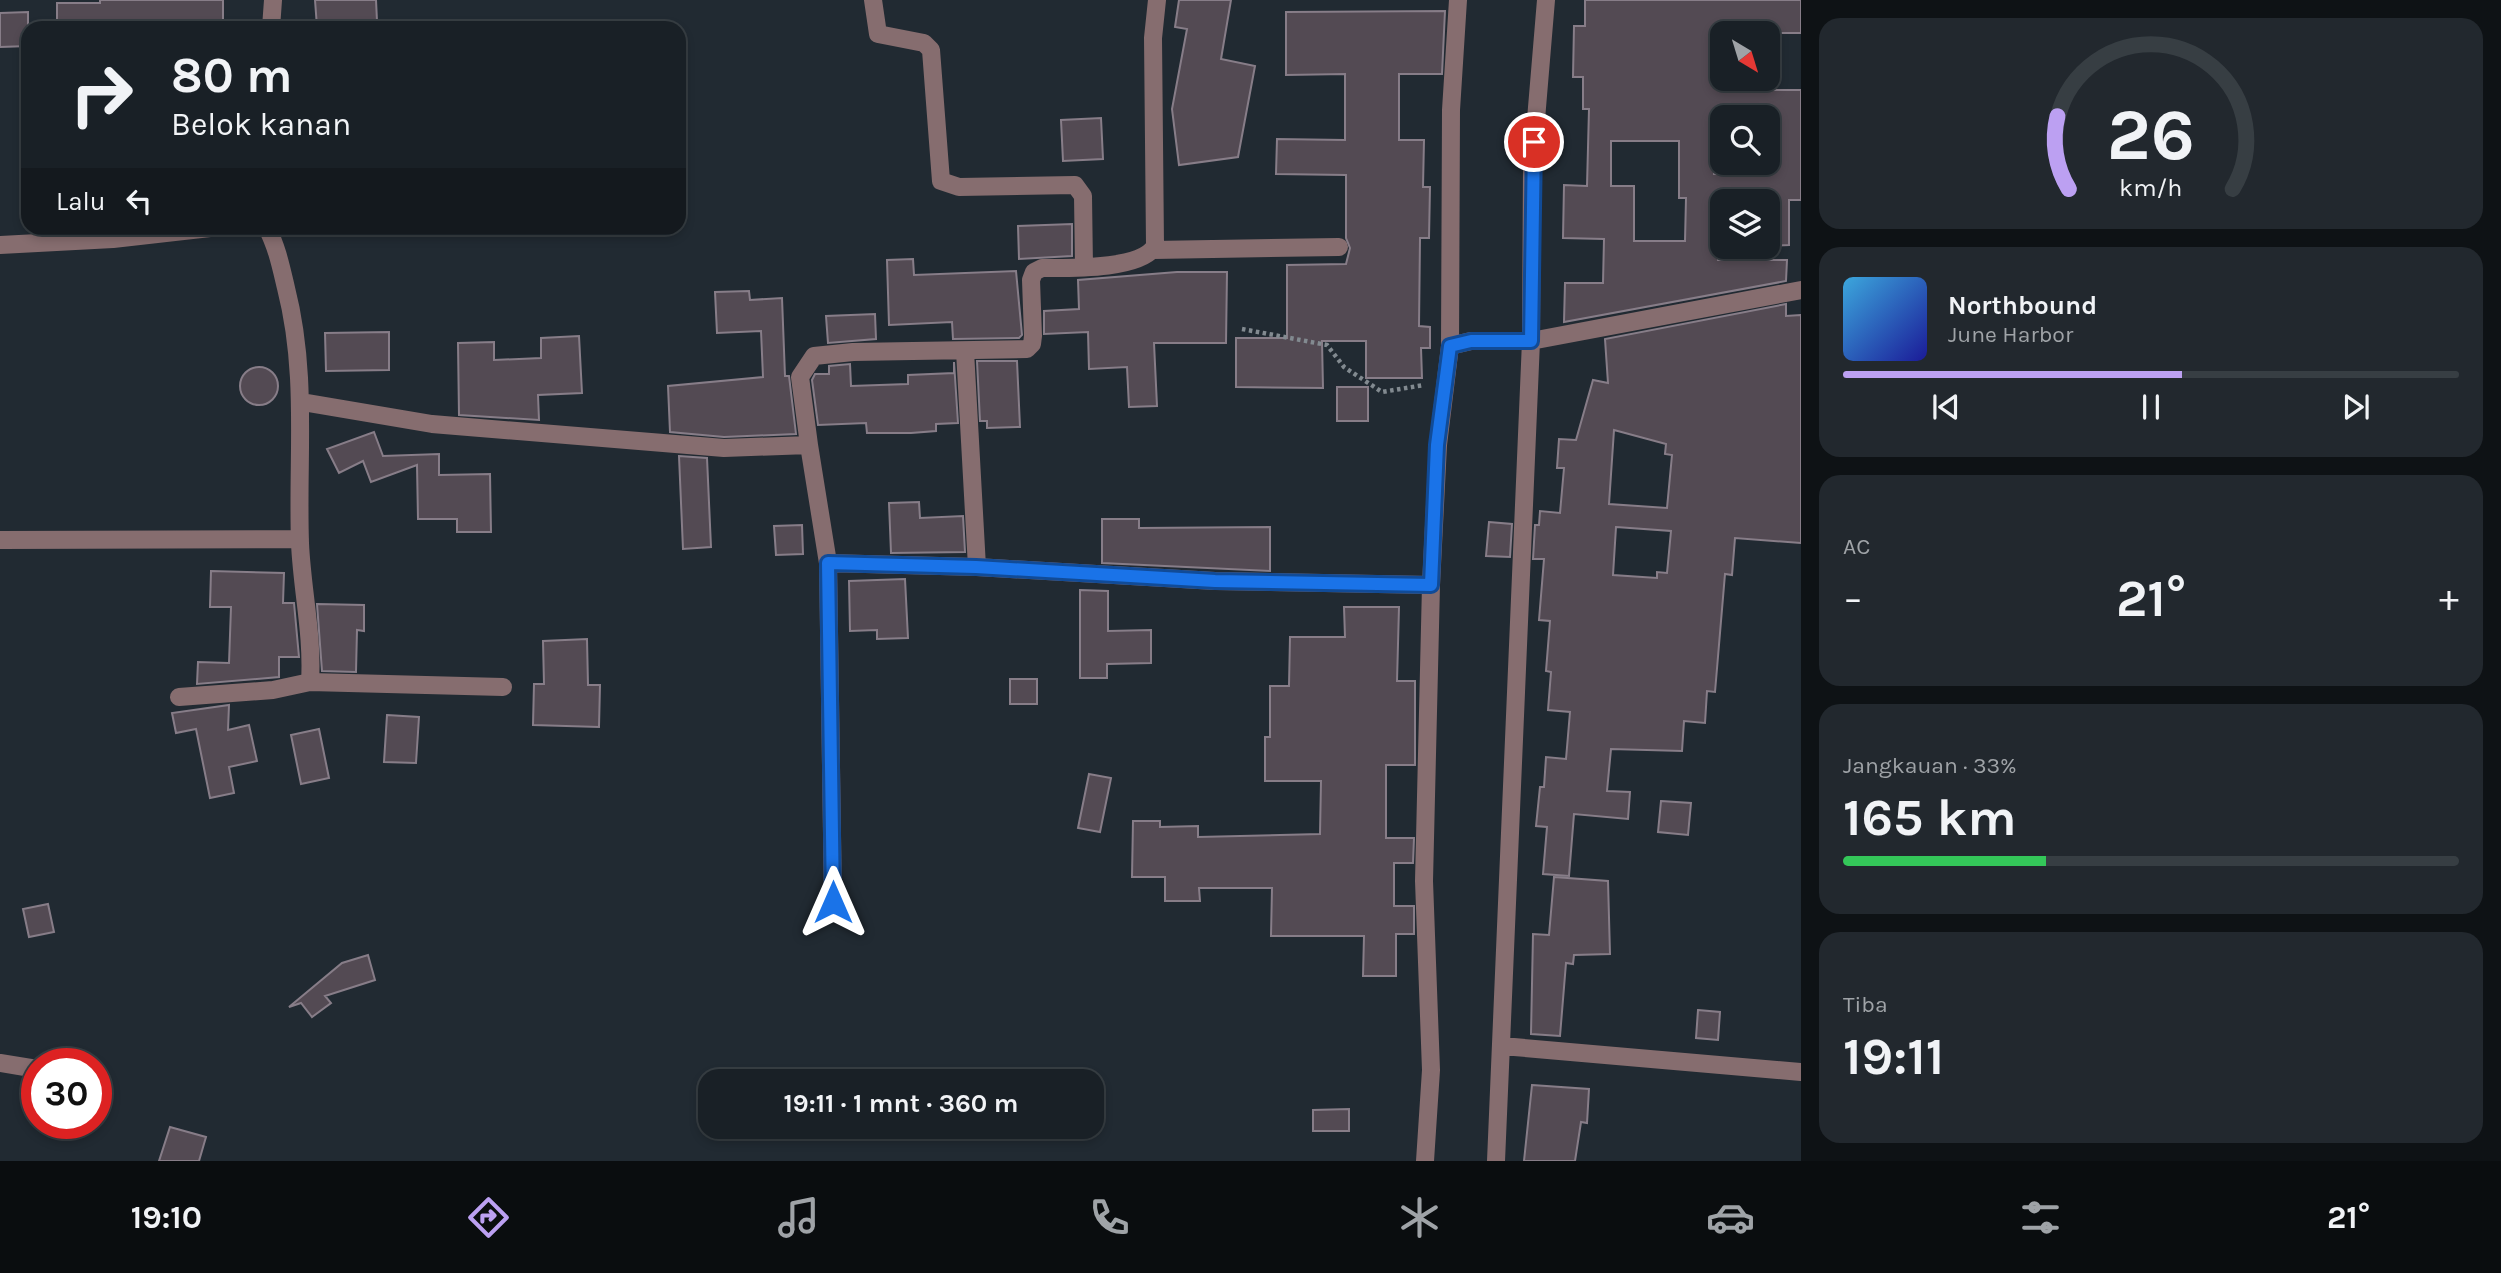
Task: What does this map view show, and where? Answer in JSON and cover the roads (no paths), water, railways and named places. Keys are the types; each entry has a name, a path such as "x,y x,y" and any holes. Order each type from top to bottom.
{"street":[{"path":"272,21 273,0"},
{"path":"873,0 878,34 924,43 931,50 941,181 958,187 1075,185 1083,196 1084,267"},
{"path":"1153,250 1156,233 1153,38 1157,0"},
{"path":"1425,1161 1430,1070 1424,881 1431,585 1437,445 1450,346 1451,110 1458,0"},
{"path":"1496,1161 1503,1046 1532,167 1546,0"},
{"path":"0,245 148,235"},
{"path":"271,235 295,323 302,402 300,539 302,581 312,652 310,682"},
{"path":"833,902 828,563 800,377 814,356 853,352 965,351 1029,347 1033,336 1032,275 1042,268 1139,261 1153,250 1339,247"},
{"path":"1450,346 1471,341 1526,341 1801,290"},
{"path":"965,351 976,567"},
{"path":"302,402 432,424 724,448 809,445"},
{"path":"0,540 300,539"},
{"path":"828,563 976,567 1215,581 1431,585"},
{"path":"178,697 273,690 310,682 503,687"},
{"path":"1503,1046 1801,1072"},
{"path":"0,1063 21,1066"}]}
